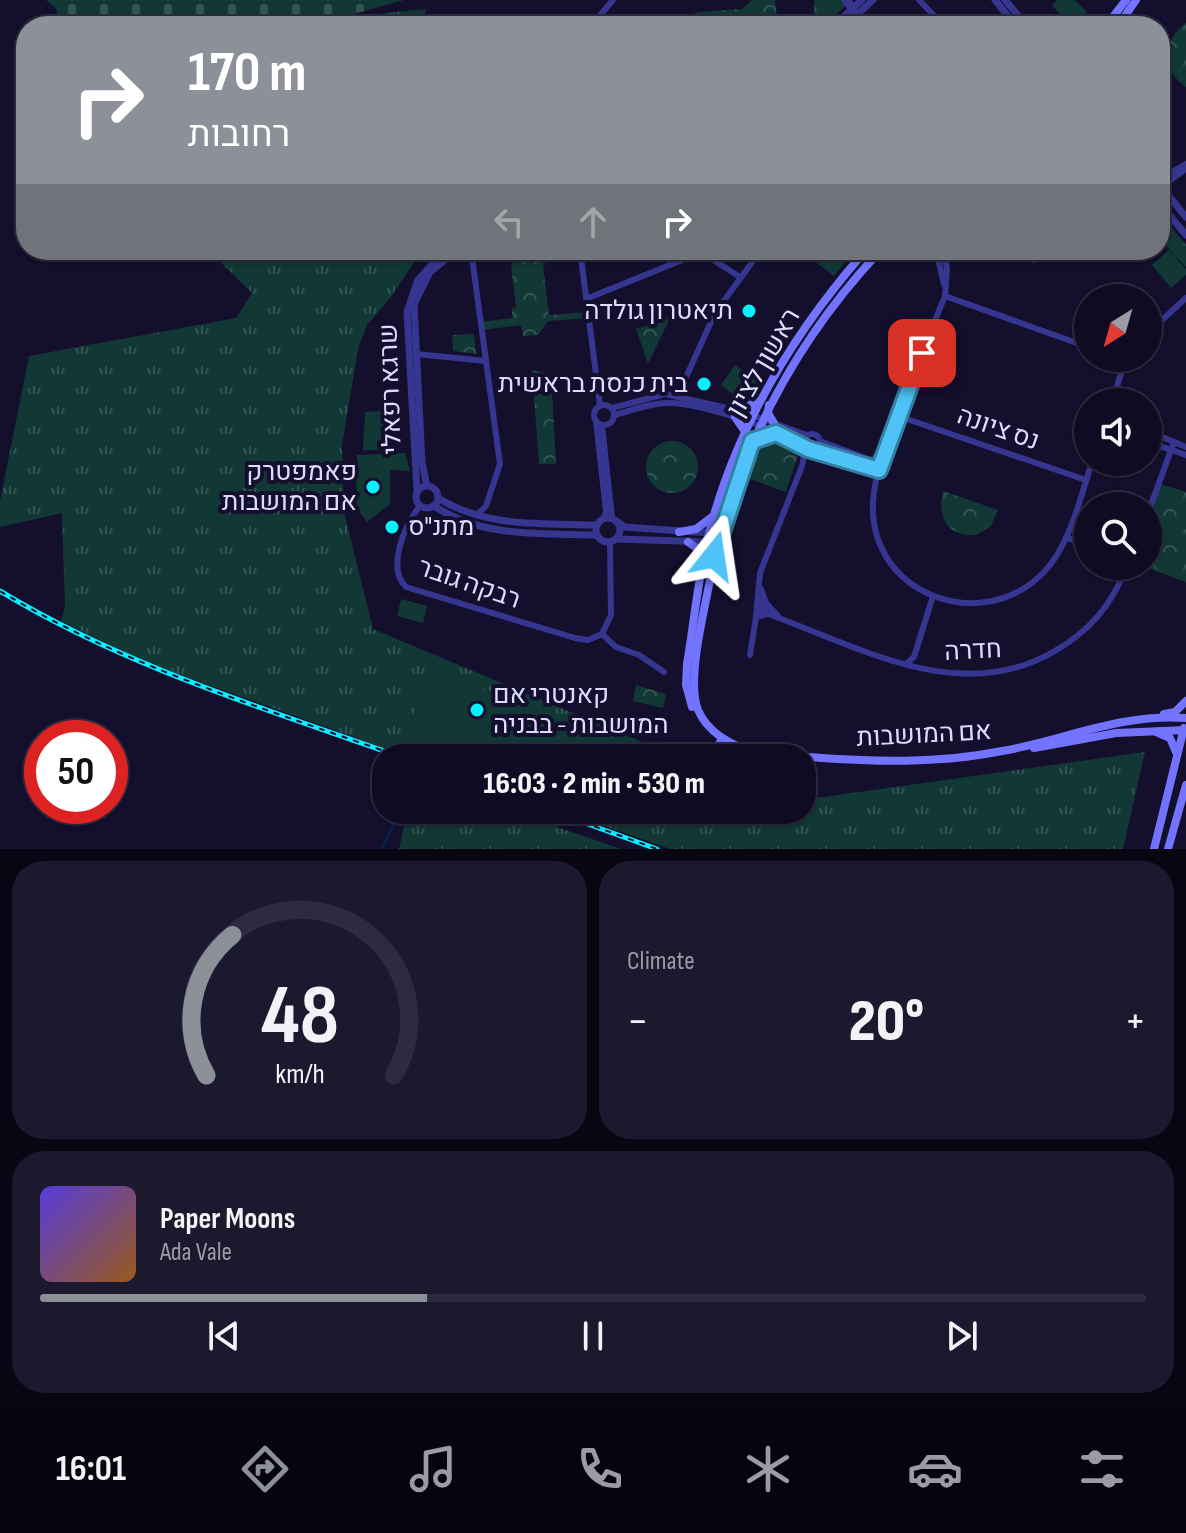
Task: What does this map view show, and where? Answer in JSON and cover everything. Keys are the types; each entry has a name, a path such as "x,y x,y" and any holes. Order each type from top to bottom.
{"main road":[{"path":"1114,16 1126,0"},
{"name":"ראשון לציון","path":"723,744 711,735 693,710 686,685 708,538 715,514 755,421 760,399 802,328 858,260"},
{"name":"ראשון לציון","path":"755,421 836,300 872,260"},
{"path":"760,399 738,414 749,437 776,429 768,413 770,401"},
{"name":"ראשון לציון","path":"735,744 715,733 697,708 693,688 717,540 749,437"},
{"path":"679,532 703,526 715,514"},
{"path":"688,542 698,549 703,568"},
{"path":"1142,718 1175,712 1186,701"},
{"name":"אם המושבות","path":"816,759 930,761 1003,751 1102,724 1142,718 1186,719"},
{"path":"1154,849 1186,719"},
{"path":"1152,730 1170,738 1176,755"},
{"name":"אם המושבות","path":"816,762 934,762 1010,753 1085,737 1184,730"},
{"path":"1168,849 1186,785"}],"street":[{"path":"599,16 613,0"},
{"path":"846,0 856,16"},
{"path":"851,16 862,0"},
{"path":"848,16 873,0"},
{"path":"919,0 934,16"},
{"path":"995,0 1008,16"},
{"path":"1005,0 1019,16"},
{"path":"1170,180 1186,166"},
{"path":"1170,197 1186,217"},
{"path":"1170,216 1186,235"},
{"name":"שרגא רפאלי","path":"417,491 407,312 418,280 436,260"},
{"name":"שרגא רפאלי","path":"427,486 422,463 414,304 419,288 430,272 445,260"},
{"path":"472,260 500,464 486,506 474,516"},
{"path":"581,260 600,405 594,412 599,423 611,519 621,529 613,541 611,615 602,634 616,647 639,655 664,672"},
{"path":"586,299 682,260"},
{"path":"713,260 740,277"},
{"path":"678,395 715,313 753,260"},
{"path":"942,260 945,296 879,470 874,520 886,554 906,578 935,599 956,605 974,605 1012,594 1045,572 1066,537 1087,476"},
{"path":"945,296 1074,342"},
{"path":"1162,320 1186,298"},
{"path":"416,354 486,361"},
{"path":"599,423 609,424 614,412 665,394 678,395 776,429 810,448 879,470"},
{"path":"600,405 614,412 666,402 738,414"},
{"name":"נס ציונה","path":"898,416 1086,480"},
{"path":"776,429 815,434 820,441 871,460 884,451"},
{"path":"807,435 810,448"},
{"path":"1162,437 1186,447"},
{"path":"750,655 756,617 762,604 759,577 810,448 820,441"},
{"path":"1156,492 1174,442"},
{"path":"1162,447 1186,455"},
{"path":"861,464 876,487"},
{"path":"611,519 597,525 493,521 474,516 438,498 434,488 427,486 417,491 416,501 420,506 434,506 466,523 507,532 597,535 613,541 688,542 708,538"},
{"path":"434,506 438,498"},
{"name":"רבקה גובר","path":"420,506 410,522 397,563 398,576 406,587 575,638 588,640 602,634"},
{"path":"486,506 493,521"},
{"path":"611,519 625,527 679,532 717,540"},
{"path":"597,525 597,535"},
{"path":"1066,537 1074,540"},
{"name":"חדרה","path":"762,604 768,614 918,668 947,675 988,675 1041,660 1091,626 1107,606 1120,580"},
{"path":"906,664 914,657 935,599"},
{"name":"חדרה","path":"762,604 784,620"},
{"path":"756,617 768,614"},
{"path":"914,657 918,668"}],"green space":[{"path":"46,0 404,0 346,16 57,16 56,8"},
{"path":"752,0 775,0 777,16 688,16 698,12 742,9"},
{"path":"814,0 842,0 845,6 835,16 815,16"},
{"path":"1057,0 1075,0 1087,12 1083,16 1062,16 1052,6"},
{"path":"426,9 424,16 376,16"},
{"path":"1186,23 1186,87 1170,67 1170,44"},
{"path":"1170,225 1186,245 1186,267 1170,250"},
{"path":"1170,251 1186,269 1186,275 1171,288 1152,265 1158,260 1170,260"},
{"path":"218,260 415,260 391,297 367,325 358,349 342,446 344,512 373,629 647,744 373,744 147,663 61,621 65,608 62,513 0,527 0,501 29,356 236,318 252,293"},
{"path":"515,260 540,260 546,264 543,265 549,315 588,312 589,318 548,321 538,335 523,336 521,325 481,330 480,322 512,318 512,308 516,307 511,265"},
{"path":"813,260 847,260 834,276"},
{"path":"670,318 648,364 636,329"},
{"path":"474,334 476,354 453,351 452,335"},
{"path":"735,365 762,385 747,405 721,385"},
{"path":"532,370 551,374 556,464 539,464"},
{"path":"384,411 384,450 363,450 365,412"},
{"path":"770,440 799,452 786,492 747,478 759,444"},
{"path":"672,441 691,448 698,467 691,486 672,493 653,486 646,467 653,448"},
{"name":"פאמפטרק אם המושבות","path":"405,453 410,471 390,470 390,504 367,522 356,507 357,455"},
{"path":"1160,484 1186,492 1186,582 1162,573 1162,492 1157,492"},
{"path":"943,491 998,510 991,526 976,535 951,529 943,517"},
{"path":"401,599 427,606 423,623 397,616"},
{"name":"קאנטרי אם המושבות - בבניה","path":"430,668 581,726 642,744 436,744 407,732"},
{"path":"636,685 666,694 663,708 633,701"},
{"path":"1145,752 1123,849 670,849 599,824 816,824 816,798"},
{"path":"405,824 549,824 621,849 399,849"}],"waterway":[{"path":"382,849 394,824"}],"railway":[{"path":"0,591 48,618 147,664 372,747"},
{"path":"588,824 657,849"}],"place":[{"name":"תיאטרון גולדה","path":"749,311"},
{"name":"בית כנסת בראשית","path":"704,384"},
{"name":"פאמפטרק אם המושבות","path":"373,487"},
{"name":"מתנ\"ס","path":"392,527"},
{"name":"קאנטרי אם המושבות - בבניה","path":"477,710"}],"route":[{"path":"714,556 752,441 776,433 808,449 879,470 922,353"}]}
